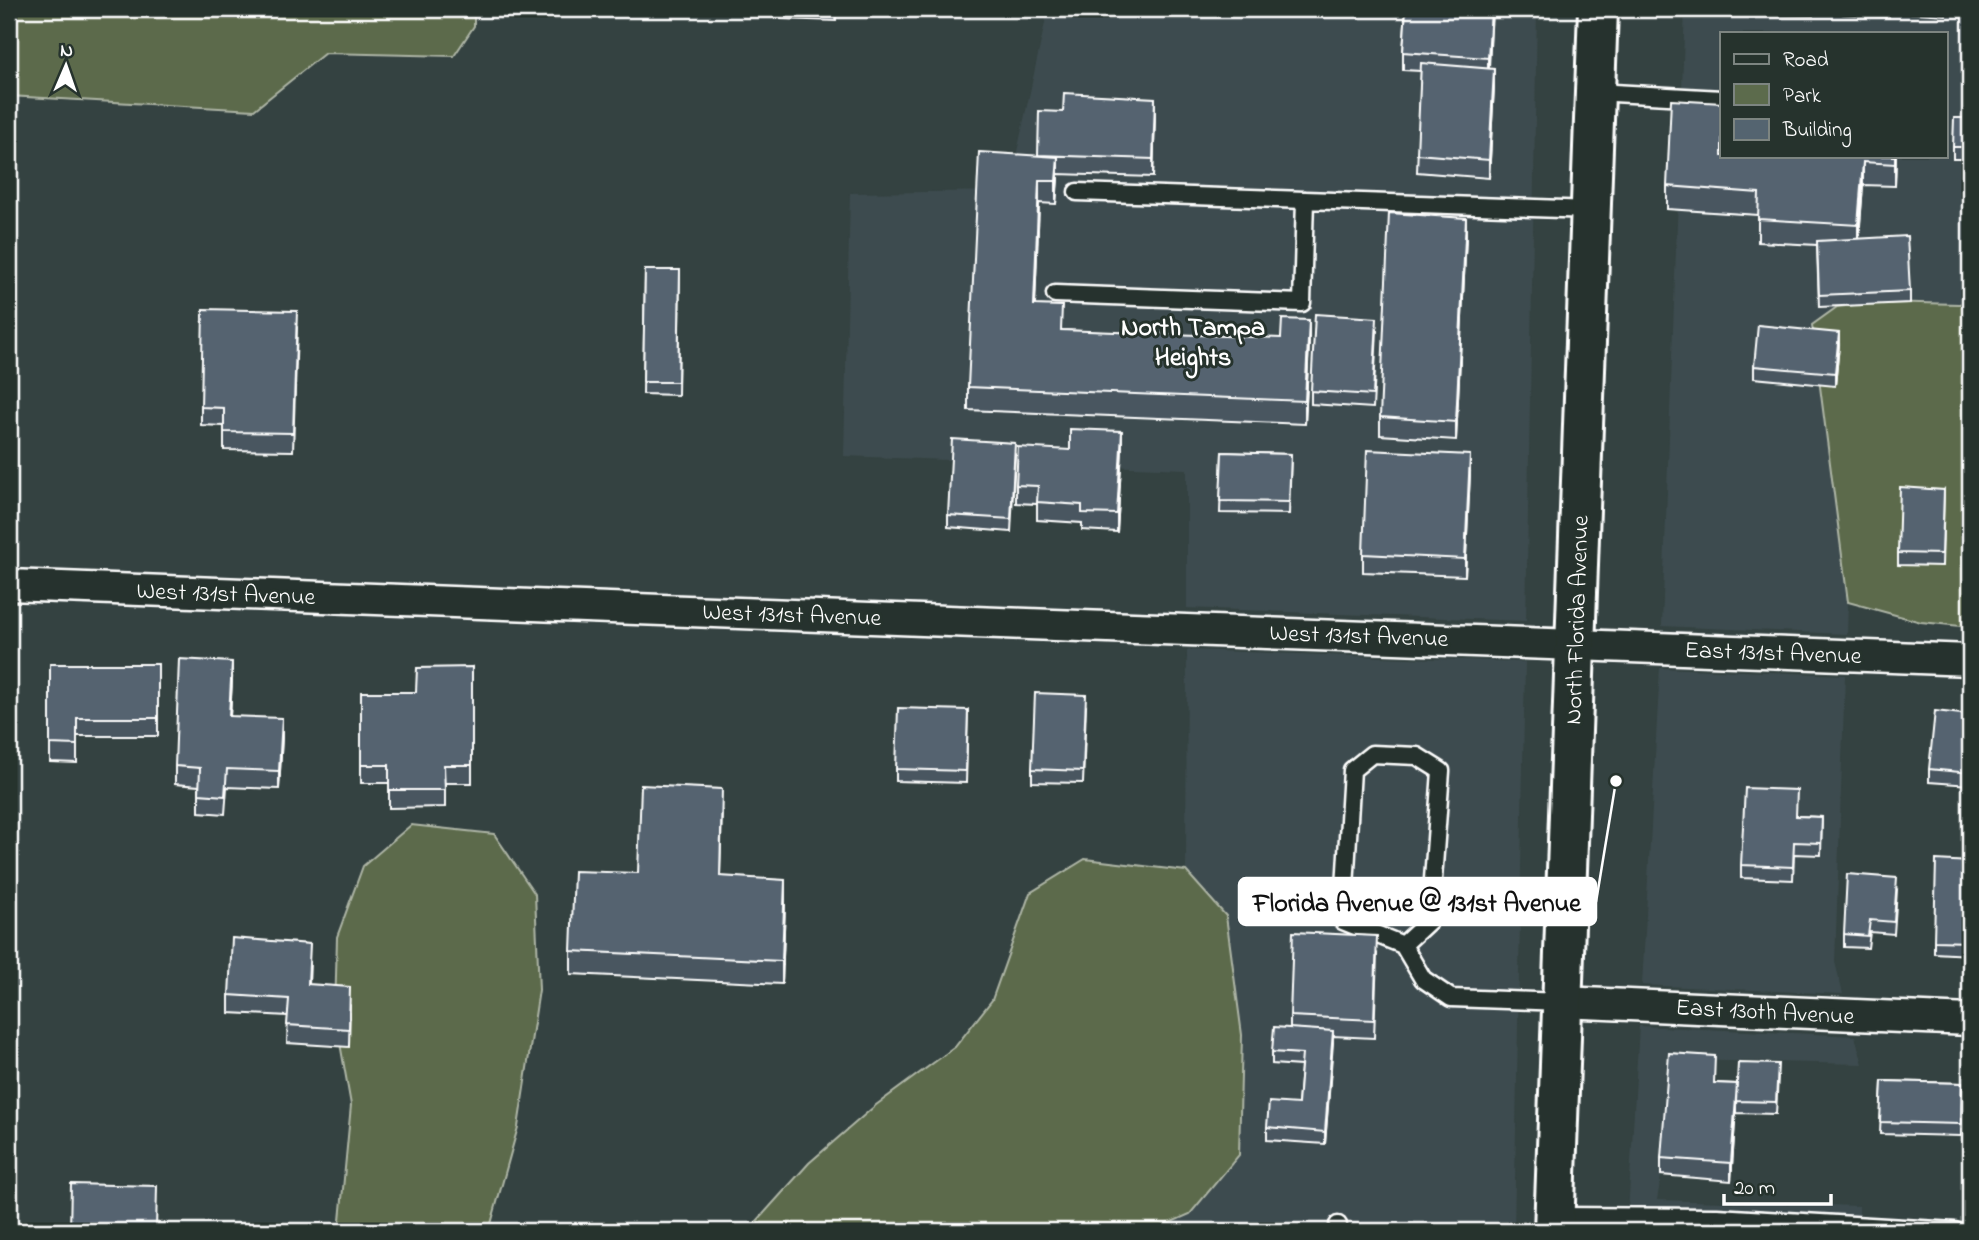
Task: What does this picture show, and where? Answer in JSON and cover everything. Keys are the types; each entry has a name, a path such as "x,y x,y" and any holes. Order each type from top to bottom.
{"main road":[{"name":"North Florida Avenue","path":"1554,1223 1598,9"}],"street":[{"name":"West 131st Avenue","path":"9,585 1576,643"},
{"name":"East 131st Avenue","path":"1576,643 1970,660"},
{"name":"East 130th Avenue","path":"1560,1002 1970,1020"}],"lane":[{"path":"1595,92 1720,99"},
{"path":"1077,192 1591,210"},
{"path":"1055,294 1301,303 1305,200"},
{"path":"1403,945 1430,920 1441,771 1417,756 1372,754 1352,770 1343,921 1403,945 1423,979 1451,998 1560,1002"},
{"path":"1554,1223 1717,1217 1955,1231"}],"shaded area":[{"path":"1048,9 1537,9 1526,621 1187,608 1187,469 844,456 850,193 1011,191 1012,175"},
{"path":"1685,9 1970,9 1970,301 1812,325 1848,602 1847,634 1662,626"},
{"path":"1187,650 1525,662 1514,1231 1151,1231 1190,1214 1239,1155 1242,1035 1226,916 1186,871"},
{"path":"1660,668 1845,675 1835,962 1843,994 1642,985"},
{"path":"1639,1026 1855,1036 1863,1064 1681,1060 1657,1200 1859,1206 1859,1231 1627,1231"}],"green space":[{"path":"9,9 474,9 474,26 454,56 325,53 254,110 9,96"},
{"path":"1970,301 1970,627 1921,622 1848,602 1812,325 1837,307 1880,302 1959,304"},
{"path":"411,825 494,834 535,894 539,990 518,1127 489,1231 339,1231 351,1105 335,1015 337,937 363,866"},
{"path":"1085,859 1186,871 1226,916 1242,1035 1239,1155 1190,1214 1151,1231 748,1231 809,1163 876,1105 955,1047 992,1000 1030,893"}],"building":[{"path":"1406,9 1491,9 1488,58 1403,52"},
{"path":"1421,63 1494,69 1489,160 1417,154"},
{"path":"1064,93 1155,98 1153,159 1038,155 1039,111 1063,112"},
{"path":"1671,100 1720,103 1720,158 1895,158 1895,164 1863,162 1858,225 1758,219 1759,193 1667,186"},
{"path":"1954,118 1970,118 1970,147 1953,147"},
{"path":"979,152 1058,157 1056,181 1039,181 1034,305 1062,306 1061,330 1281,338 1282,319 1309,320 1305,401 968,387"},
{"path":"1389,213 1466,218 1456,422 1380,417"},
{"path":"1907,236 1910,291 1819,295 1817,241"},
{"path":"645,270 680,270 678,382 643,382"},
{"path":"203,309 297,311 293,433 224,432 224,408 201,407"},
{"path":"1315,314 1377,318 1373,395 1311,391"},
{"path":"1758,325 1839,333 1835,373 1754,366"},
{"path":"1070,429 1122,431 1117,514 1082,513 1082,505 1037,502 1038,486 1016,485 1018,447 1070,450"},
{"path":"952,439 1015,443 1011,519 948,515"},
{"path":"1367,450 1470,455 1465,559 1363,554"},
{"path":"1222,452 1291,454 1289,502 1220,501"},
{"path":"1900,487 1944,490 1942,554 1898,553"},
{"path":"179,659 232,662 229,716 282,718 279,771 227,769 225,796 199,794 200,768 175,766"},
{"path":"50,664 158,664 158,718 77,718 77,745 50,744"},
{"path":"472,667 472,765 444,765 445,790 389,790 389,765 361,765 361,692 416,692 417,668"},
{"path":"1035,693 1086,695 1083,771 1032,769"},
{"path":"898,708 968,710 966,771 896,769"},
{"path":"1935,711 1970,715 1970,773 1929,769"},
{"path":"641,785 722,789 720,876 785,880 782,961 571,951 574,871 638,873"},
{"path":"1745,788 1797,790 1796,816 1822,817 1821,843 1794,842 1793,867 1741,865"},
{"path":"1936,860 1970,862 1970,942 1934,941"},
{"path":"1847,874 1897,878 1894,922 1870,920 1868,936 1844,934"},
{"path":"1293,932 1377,936 1374,1020 1290,1016"},
{"path":"232,938 310,944 308,984 350,987 349,1029 287,1025 289,999 229,995"},
{"path":"1274,1027 1333,1031 1325,1132 1267,1127 1269,1102 1298,1104 1302,1054 1272,1052"},
{"path":"1669,1053 1715,1056 1714,1083 1737,1084 1731,1163 1661,1158"},
{"path":"1738,1063 1778,1064 1776,1102 1736,1101"},
{"path":"1882,1081 1962,1083 1961,1124 1880,1122"},
{"path":"71,1184 157,1186 156,1231 70,1231"}],"place":[{"name":"Florida Avenue @ 131st Avenue","path":"1616,781"}],"district":[{"name":"North Tampa Heights","path":"1193,341"}]}
